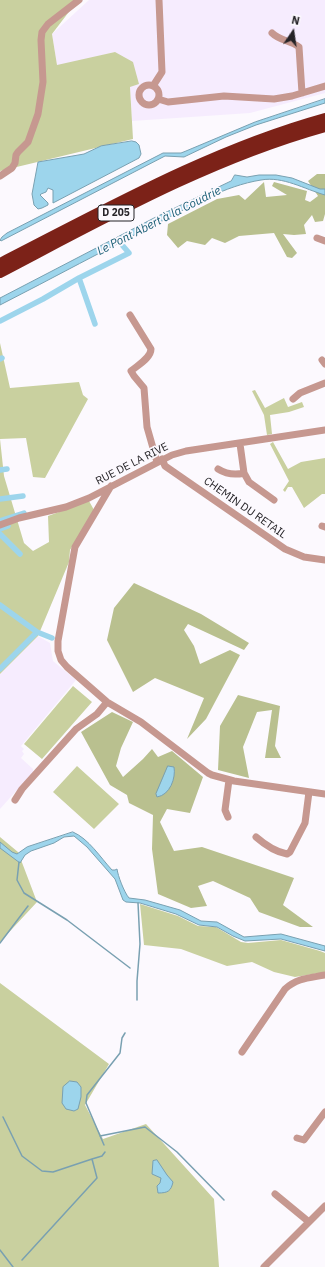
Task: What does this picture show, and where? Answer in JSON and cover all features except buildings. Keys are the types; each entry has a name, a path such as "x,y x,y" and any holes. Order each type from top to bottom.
{"highway":[{"name":"D 205","path":"0,273 178,182 243,155 314,130 325,122"},
{"name":"D 205","path":"0,263 195,165 251,142 325,122"}],"street":[{"path":"0,176 12,168 15,164 18,152 25,145 30,136 38,114 43,82 42,32 48,24 78,0"},
{"path":"153,86 162,72 159,0"},
{"path":"272,33 276,37 284,41 292,42 299,47 302,93"},
{"path":"144,86 153,86 158,91 158,99 155,102 147,104 140,100 139,92 144,86"},
{"path":"158,99 168,102 216,96 274,99 325,86"},
{"path":"317,238 325,241"},
{"path":"130,315 151,349 149,356 131,371 144,388 147,428 160,461"},
{"path":"293,399 300,393 325,383"},
{"name":"RUE DE LA RIVE","path":"0,525 19,518 66,507 89,498 160,461 186,451 325,430"},
{"path":"240,444 244,473 249,482 274,500"},
{"name":"CHEMIN DU RETAIL","path":"160,461 165,466 285,549 304,557 325,560"},
{"path":"218,469 222,472 233,474 244,473"},
{"path":"111,486 75,547 58,641 58,651 61,660 106,702 141,722 208,773 229,780 325,794"},
{"path":"16,800 22,789 76,729 97,714 106,702"},
{"path":"228,817 226,804 229,780"},
{"path":"256,837 282,854 287,854 290,852 305,823 309,792"},
{"path":"242,1052 285,990 292,983 307,978 325,975"},
{"path":"297,1138 304,1140 325,1112"},
{"path":"275,1194 309,1222"},
{"path":"264,1267 325,1206"}],"shaded area":[{"path":"89,0 325,0 325,93 250,113 132,121 130,87 115,52 57,66 52,34"},
{"path":"38,636 50,643 53,661 76,680 21,746 24,749 22,751 24,754 21,758 33,769 33,772 0,809 0,674"}],"green space":[{"path":"0,0 78,0 52,34 57,65 115,52 133,62 139,84 130,87 133,139 0,171"},
{"path":"317,174 325,174 325,214 323,221 315,222 312,215 304,225 306,234 283,234 297,253 292,258 287,257 274,233 239,236 225,243 212,238 205,245 187,241 178,248 167,235 168,224 217,199 239,195 245,200 264,182 266,197 287,195 272,186 274,182 307,191 305,200 310,202 318,196 308,181"},
{"path":"0,343 10,388 79,382 83,395 88,399 45,478 33,477 26,438 0,439"},
{"path":"255,390 265,408 284,398 288,407 302,402 304,407 289,412 270,415 272,434 267,435 264,415 252,391"},
{"path":"0,439 4,476 24,543 33,551 49,542 48,516 89,501 94,510 70,550 69,562 38,636 0,674"},
{"path":"273,442 288,469 301,462 325,458 325,494 322,494 304,508 292,487 288,487 285,492 283,490 289,481 270,444"},
{"path":"134,583 201,614 249,643 244,650 188,624 184,630 194,646 200,664 230,650 240,655 206,719 187,739 204,698 155,678 133,692 107,640 114,608"},
{"path":"73,686 92,702 42,759 24,744"},
{"path":"238,695 280,706 275,746 281,758 265,758 272,710 257,712 243,747 249,778 218,770 220,726"},
{"path":"112,712 133,722 121,748 116,766 123,777 152,749 158,757 172,751 203,777 190,813 167,809 160,822 174,851 202,847 294,878 283,905 313,927 300,927 259,912 250,898 213,881 198,886 207,906 191,908 158,894 152,849 153,815 129,803 127,795 110,785 81,732"},
{"path":"77,766 119,804 94,829 53,792"},
{"path":"0,837 18,852 37,902 0,942"},
{"path":"140,904 178,916 198,926 216,927 241,942 248,943 281,940 320,951 325,953 325,972 295,977 274,972 252,962 227,966 181,949 144,945"},
{"path":"0,983 109,1064 85,1105 103,1139 146,1124 214,1199 219,1267 0,1267"}],"water":[{"path":"325,99 325,103 256,125 226,137 184,157 165,156 1,241 0,240 7,233 163,153 181,153 255,122"},
{"path":"132,141 139,145 141,154 139,158 53,203 53,190 48,188 46,192 40,195 48,203 48,205 38,209 34,205 32,194 38,162 84,154 101,146"},
{"name":"Le Pont Abert à la Coudrie","path":"235,175 247,177 276,175 292,178 320,189 325,189 325,195 285,181 269,179 234,187 196,203 0,305 0,298 154,218 231,181"},
{"path":"168,766 174,767 173,781 169,790 162,796 157,797 156,794"},
{"path":"73,832 84,839 112,870 117,869 125,892 129,898 145,900 180,910 201,921 217,922 244,937 281,934 325,946 325,951 281,939 245,941 217,927 199,925 176,914 140,903 126,902 123,900 115,879 87,847 74,836 64,837 54,843 31,851 25,855 20,863 0,848 0,842 12,852 17,854 27,847"},
{"path":"70,1081 77,1082 81,1087 81,1097 78,1109 74,1111 66,1109 62,1103 63,1087"},
{"path":"157,1160 173,1182 171,1188 164,1193 158,1193 157,1186 160,1183 161,1178 152,1174 153,1161"}],"waterway":[{"name":"Le Pont Abert à la Coudrie","path":"79,278 129,253 123,246"},
{"path":"0,321 43,299 79,278 95,324"},
{"path":"0,470 7,469"},
{"path":"0,499 23,496"},
{"path":"0,521 24,513"},
{"path":"0,529 8,526"},
{"path":"0,534 20,554"},
{"path":"0,605 37,632"},
{"path":"0,669 37,632 52,638"},
{"path":"19,862 17,880 24,893 67,920 130,968"},
{"path":"137,1000 140,944 138,903"},
{"path":"0,943 28,906"},
{"path":"104,1145 86,1103 87,1095 120,1053 122,1038 125,1033"},
{"path":"3,1117 22,1156 42,1171 53,1172 92,1159"},
{"path":"100,1136 145,1127 177,1152 224,1200"},
{"path":"22,1260 97,1178 92,1159 102,1156 105,1152"},
{"path":"0,1250 13,1267"}]}
